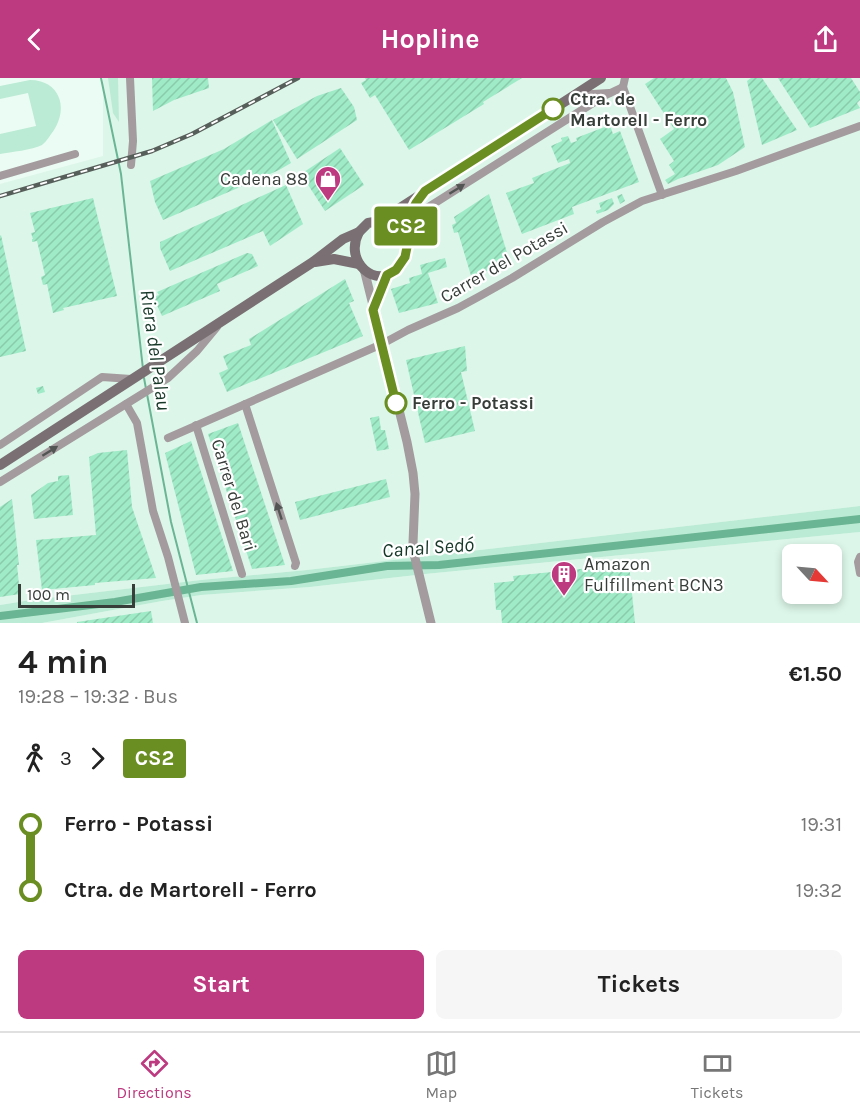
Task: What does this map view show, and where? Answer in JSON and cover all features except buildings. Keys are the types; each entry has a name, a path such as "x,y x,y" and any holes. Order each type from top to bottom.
{"main road":[{"path":"380,221 601,78"},
{"path":"313,262 334,259 361,267 374,275 387,275 396,270 403,262 407,247 405,237 408,220 425,191"},
{"path":"361,267 354,254 354,242 359,232 368,223 387,222 395,226 405,237"},
{"path":"0,465 222,322 313,262 343,239 359,232"}],"street":[{"path":"130,78 133,141 131,165"},
{"path":"625,78 623,87 662,195"},
{"path":"408,220 623,87"},
{"path":"574,95 613,92"},
{"name":"Carrer del Potassi","path":"168,438 458,308 642,201 860,126"},
{"path":"0,176 75,154"},
{"path":"361,267 413,473 415,494 412,543 431,623"},
{"path":"373,310 387,275"},
{"path":"0,482 168,378 197,351 222,322"},
{"path":"0,445 102,377 131,379"},
{"path":"126,404 137,423 153,511 185,623"},
{"path":"245,404 296,563 295,566"},
{"name":"Carrer del Bari","path":"196,425 242,574"},
{"path":"860,557 858,562 860,573"}],"shaded area":[{"path":"103,78 860,78 860,506 307,570 201,580 0,605 0,184 103,156"},
{"path":"860,532 860,623 42,623 201,595 310,587"}],"green space":[{"path":"108,78 118,78 119,122 113,113"},
{"path":"30,80 40,81 54,90 61,104 58,121 42,145 0,154 0,134 36,126 28,93 0,99 0,86"},
{"path":"860,506 860,532 310,587 201,595 42,623 0,623 0,605 31,600"}],"waterway":[{"name":"Riera del Palau","path":"101,78 121,174 143,369"},
{"name":"Riera del Palau","path":"144,378 171,522 197,623"},
{"name":"Canal Sedó","path":"0,616 115,602 201,587 291,581 387,566 439,565 860,519"}],"railway":[{"path":"0,196 152,151 192,134 298,78"}],"bus line":[{"name":"CS2","path":"396,403 373,310 387,275 393,273 403,262 407,247 406,227 416,203 425,191 553,109"}],"place":[{"name":"Ctra. de Martorell - Ferro","path":"553,109"},
{"name":"Cadena 88","path":"328,202"},
{"name":"Ferro - Potassi","path":"396,403"},
{"name":"Amazon Fulfillment BCN3","path":"564,597"}]}
